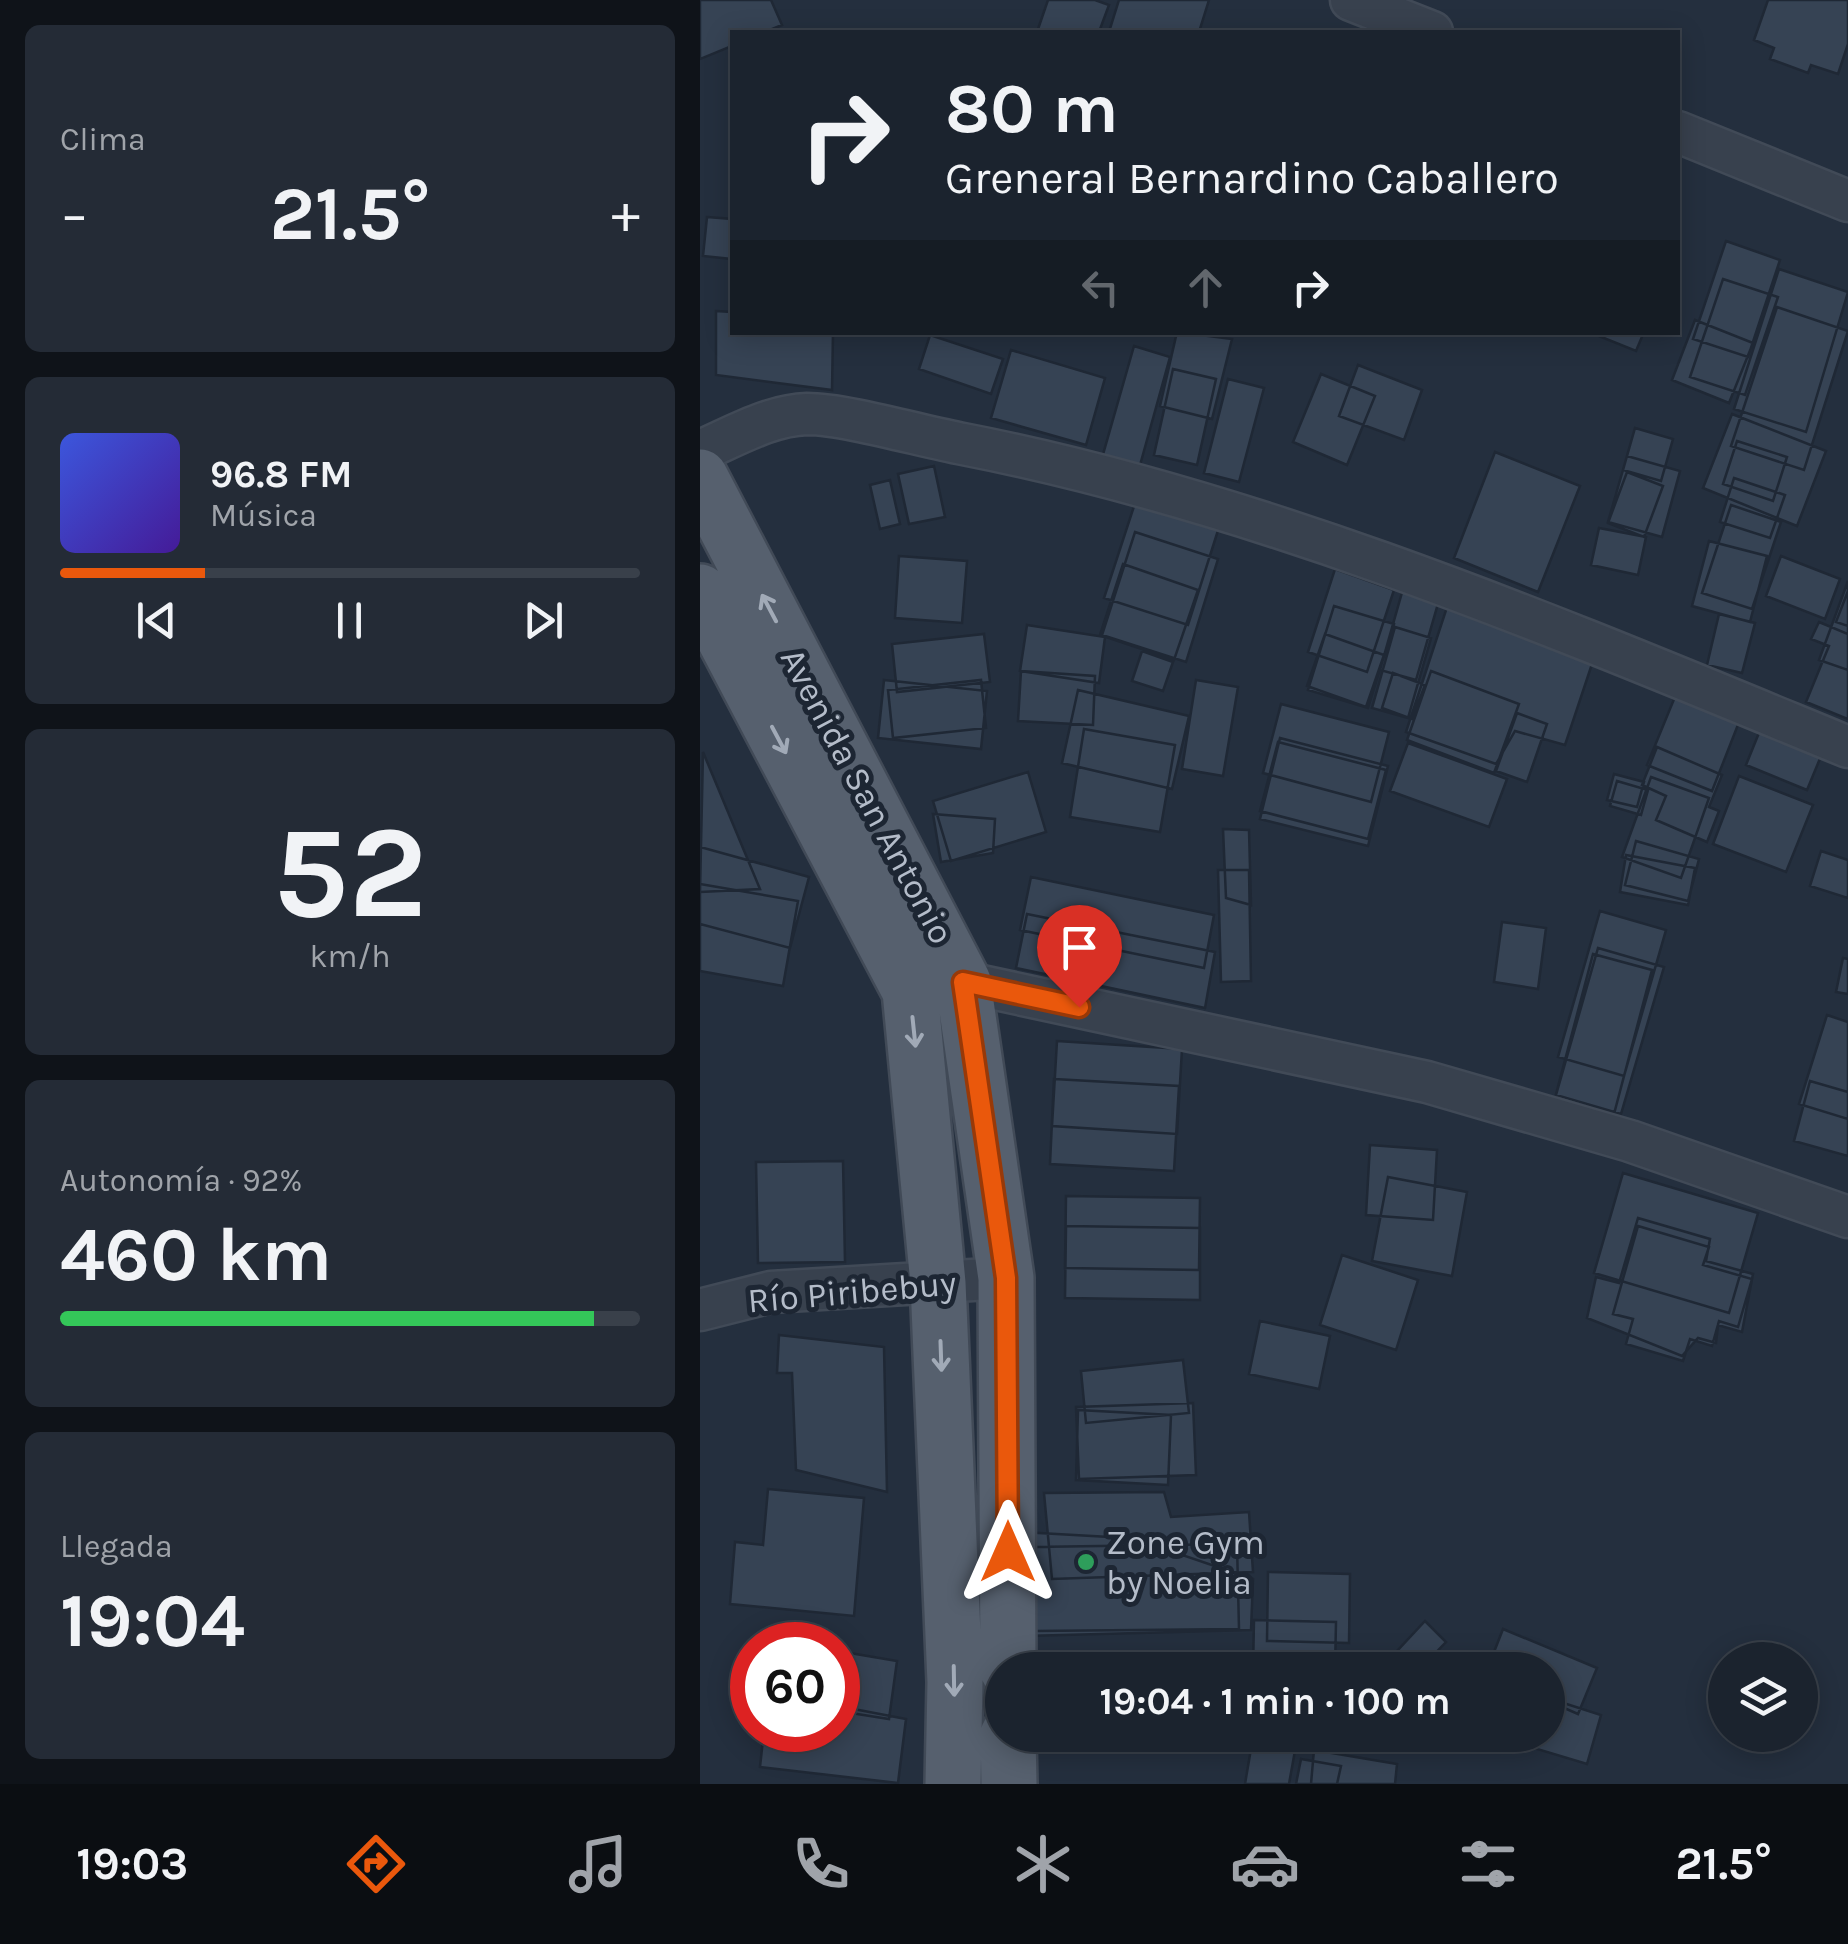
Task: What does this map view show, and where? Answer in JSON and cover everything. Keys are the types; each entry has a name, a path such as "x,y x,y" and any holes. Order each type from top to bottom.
{"main road":[{"name":"Avenida San Antonio","path":"700,477 963,982 1006,1278 1008,1652"},
{"name":"Avenida San Antonio","path":"708,616 910,991 938,1283 955,1682 953,1784"},
{"path":"1008,1752 1009,1784"}],"street":[{"path":"1351,0 1427,30"},
{"path":"1680,133 1848,201"},
{"path":"700,451 768,421 807,414 1029,457 1342,548 1592,642 1848,747"},
{"path":"963,982 1427,1082 1630,1141 1848,1216"},
{"name":"Río Piribebuy","path":"700,1310 771,1292 1006,1278"}],"building":[{"path":"700,0 771,0 782,25 770,30 730,30 730,47 700,59"},
{"path":"1048,0 1095,0 1109,5 1100,30 1038,30"},
{"path":"1119,0 1209,0 1200,30 1110,30"},
{"path":"1768,0 1848,0 1848,44 1838,74 1811,65 1808,73 1770,59 1774,48 1754,40"},
{"path":"707,217 730,219 730,259 703,256"},
{"path":"1726,241 1780,260 1748,357 1693,339"},
{"path":"1779,269 1848,292 1806,432 1734,409"},
{"path":"1723,279 1778,297 1745,395 1690,377"},
{"path":"1777,307 1848,331 1804,470 1731,446"},
{"path":"716,311 730,312 730,335 833,335 832,390 716,375"},
{"path":"1695,320 1753,343 1729,403 1672,380"},
{"path":"930,335 1003,359 991,394 919,369"},
{"path":"1176,335 1232,339 1212,419 1160,406"},
{"path":"1596,335 1643,335 1636,351"},
{"path":"1134,346 1170,357 1137,476 1100,465"},
{"path":"1011,350 1105,378 1086,445 991,418"},
{"path":"1358,365 1422,390 1404,440 1339,416"},
{"path":"1173,369 1216,379 1197,465 1154,455"},
{"path":"1321,374 1375,396 1347,465 1293,442"},
{"path":"1228,379 1264,388 1239,482 1204,473"},
{"path":"1732,414 1826,451 1797,526 1703,488"},
{"path":"1635,428 1673,439 1661,481 1623,470"},
{"path":"1737,441 1787,457 1773,501 1723,484"},
{"path":"1495,452 1580,486 1538,592 1454,558"},
{"path":"1627,456 1680,471 1662,537 1608,522"},
{"path":"934,466 945,517 909,524 898,474"},
{"path":"1627,472 1663,486 1644,537 1608,523"},
{"path":"1734,478 1785,495 1770,538 1720,522"},
{"path":"890,480 900,524 880,529 870,485"},
{"path":"1138,494 1221,521 1188,625 1104,598"},
{"path":"1731,505 1781,522 1752,609 1702,593"},
{"path":"1599,528 1646,537 1638,575 1591,565"},
{"path":"1135,532 1218,559 1186,662 1102,635"},
{"path":"1709,541 1767,556 1750,622 1692,606"},
{"path":"899,556 967,561 962,623 895,618"},
{"path":"1781,556 1840,579 1825,619 1766,596"},
{"path":"1123,564 1198,590 1174,660 1100,635"},
{"path":"1335,569 1394,590 1367,672 1308,652"},
{"path":"1848,581 1848,670 1819,660"},
{"path":"1403,589 1439,600 1416,680 1380,670"},
{"path":"1848,591 1848,626 1836,622"},
{"path":"1448,604 1594,658 1565,745 1515,731 1496,764 1406,732"},
{"path":"1334,606 1394,624 1368,708 1308,690"},
{"path":"1719,614 1755,623 1742,673 1707,665"},
{"path":"1819,622 1848,634 1848,719 1806,702 1829,646 1811,639"},
{"path":"1027,625 1105,637 1099,683 1020,671"},
{"path":"1395,627 1431,638 1408,718 1372,708"},
{"path":"984,634 990,682 897,692 892,644"},
{"path":"1325,634 1384,655 1366,707 1307,686"},
{"path":"1142,651 1173,662 1163,691 1132,681"},
{"path":"1021,671 1095,676 1093,725 1018,721"},
{"path":"1431,671 1519,704 1494,773 1407,740"},
{"path":"1393,673 1425,685 1412,719 1382,708"},
{"path":"884,680 987,691 981,749 878,738"},
{"path":"981,680 986,728 893,738 888,690"},
{"path":"1196,680 1238,687 1223,776 1182,769"},
{"path":"1679,687 1743,712 1712,791 1647,765"},
{"path":"1078,690 1189,716 1172,789 1062,763"},
{"path":"1281,704 1389,732 1371,802 1263,773"},
{"path":"1517,713 1547,724 1527,782 1496,771"},
{"path":"1765,718 1826,744 1807,790 1746,765"},
{"path":"1084,729 1175,745 1160,832 1070,817"},
{"path":"1280,738 1388,766 1368,846 1260,819"},
{"path":"1278,742 1386,770 1368,839 1260,811"},
{"path":"1408,743 1507,779 1489,827 1390,791"},
{"path":"1657,747 1722,775 1709,807 1719,811 1707,842 1656,820 1666,796 1642,785"},
{"path":"703,752 760,889 700,892"},
{"path":"1028,772 1046,832 951,861 933,801"},
{"path":"1614,774 1644,782 1637,807 1607,800"},
{"path":"1739,776 1813,805 1786,872 1713,844"},
{"path":"1651,777 1709,798 1681,878 1622,857"},
{"path":"1617,781 1648,790 1641,815 1610,806"},
{"path":"933,814 995,819 993,853 941,862"},
{"path":"1223,829 1249,830 1251,905 1226,898"},
{"path":"1636,841 1699,859 1688,901 1625,885"},
{"path":"700,847 809,877 790,948 700,924"},
{"path":"1821,851 1848,860 1848,898 1810,886"},
{"path":"1626,855 1695,868 1688,905 1620,892"},
{"path":"1218,870 1249,870 1251,981 1221,982"},
{"path":"1031,877 1214,915 1204,968 1020,930"},
{"path":"700,884 798,901 783,986 700,971"},
{"path":"1600,911 1666,930 1624,1076 1558,1057"},
{"path":"1027,914 1215,952 1205,1008 1016,968"},
{"path":"1502,922 1546,928 1538,989 1494,982"},
{"path":"1598,948 1664,967 1621,1114 1556,1095"},
{"path":"1593,954 1652,970 1614,1114 1555,1098"},
{"path":"1843,958 1848,959 1848,994 1836,992"},
{"path":"1827,1015 1848,1022 1848,1119 1799,1104"},
{"path":"1057,1041 1182,1049 1177,1134 1052,1126"},
{"path":"1054,1079 1179,1086 1174,1171 1050,1164"},
{"path":"1810,1081 1848,1092 1848,1156 1794,1141"},
{"path":"1370,1145 1437,1150 1433,1220 1366,1215"},
{"path":"843,1161 845,1262 758,1263 756,1162"},
{"path":"1623,1173 1758,1213 1729,1313 1594,1273"},
{"path":"1388,1177 1467,1192 1452,1276 1372,1261"},
{"path":"1066,1196 1200,1198 1199,1270 1065,1268"},
{"path":"1638,1218 1710,1239 1706,1261 1753,1274 1742,1332 1718,1325 1716,1343 1698,1338 1682,1356 1587,1318 1596,1277 1619,1283"},
{"path":"1066,1226 1200,1228 1200,1300 1065,1298"},
{"path":"1638,1226 1709,1247 1703,1265 1752,1279 1738,1327 1719,1321 1712,1346 1690,1339 1683,1361 1626,1344 1633,1319 1613,1314"},
{"path":"1342,1255 1418,1280 1396,1350 1320,1325"},
{"path":"1260,1321 1330,1336 1319,1389 1249,1374"},
{"path":"779,1335 884,1347 887,1492 796,1470 792,1373 777,1373"},
{"path":"1183,1360 1189,1413 1086,1423 1081,1371"},
{"path":"1193,1403 1196,1475 1079,1479 1076,1407"},
{"path":"1078,1410 1171,1415 1168,1485 1076,1480"},
{"path":"768,1489 864,1498 854,1616 730,1604 735,1542 763,1545"},
{"path":"1164,1492 1171,1517 1249,1512 1253,1572 1052,1579 1044,1493"},
{"path":"1021,1532 1180,1541 1179,1554 1253,1579 1251,1630 1025,1636"},
{"path":"1237,1544 1239,1629 1035,1631 1033,1547"},
{"path":"1268,1572 1350,1574 1349,1643 1267,1641"},
{"path":"1254,1620 1336,1622 1335,1652 1253,1652"},
{"path":"1425,1621 1446,1642 1436,1652 1398,1650"},
{"path":"1503,1629 1558,1652 1494,1652"},
{"path":"860,1655 897,1661 889,1719 860,1714"},
{"path":"1565,1655 1597,1668 1578,1714 1565,1708"},
{"path":"1565,1703 1601,1715 1587,1764 1547,1752 1565,1752"},
{"path":"860,1710 906,1719 898,1783 760,1767 762,1752 860,1752"},
{"path":"1250,1752 1295,1752 1289,1784 1245,1784"},
{"path":"1314,1752 1397,1764 1395,1784 1311,1784"},
{"path":"1301,1759 1341,1766 1337,1784 1296,1784"}],"place":[{"name":"Zone Gym by Noelia","path":"1086,1562"}],"route":[{"path":"1008,1552 1006,1278 963,982 1079,1007"}]}
